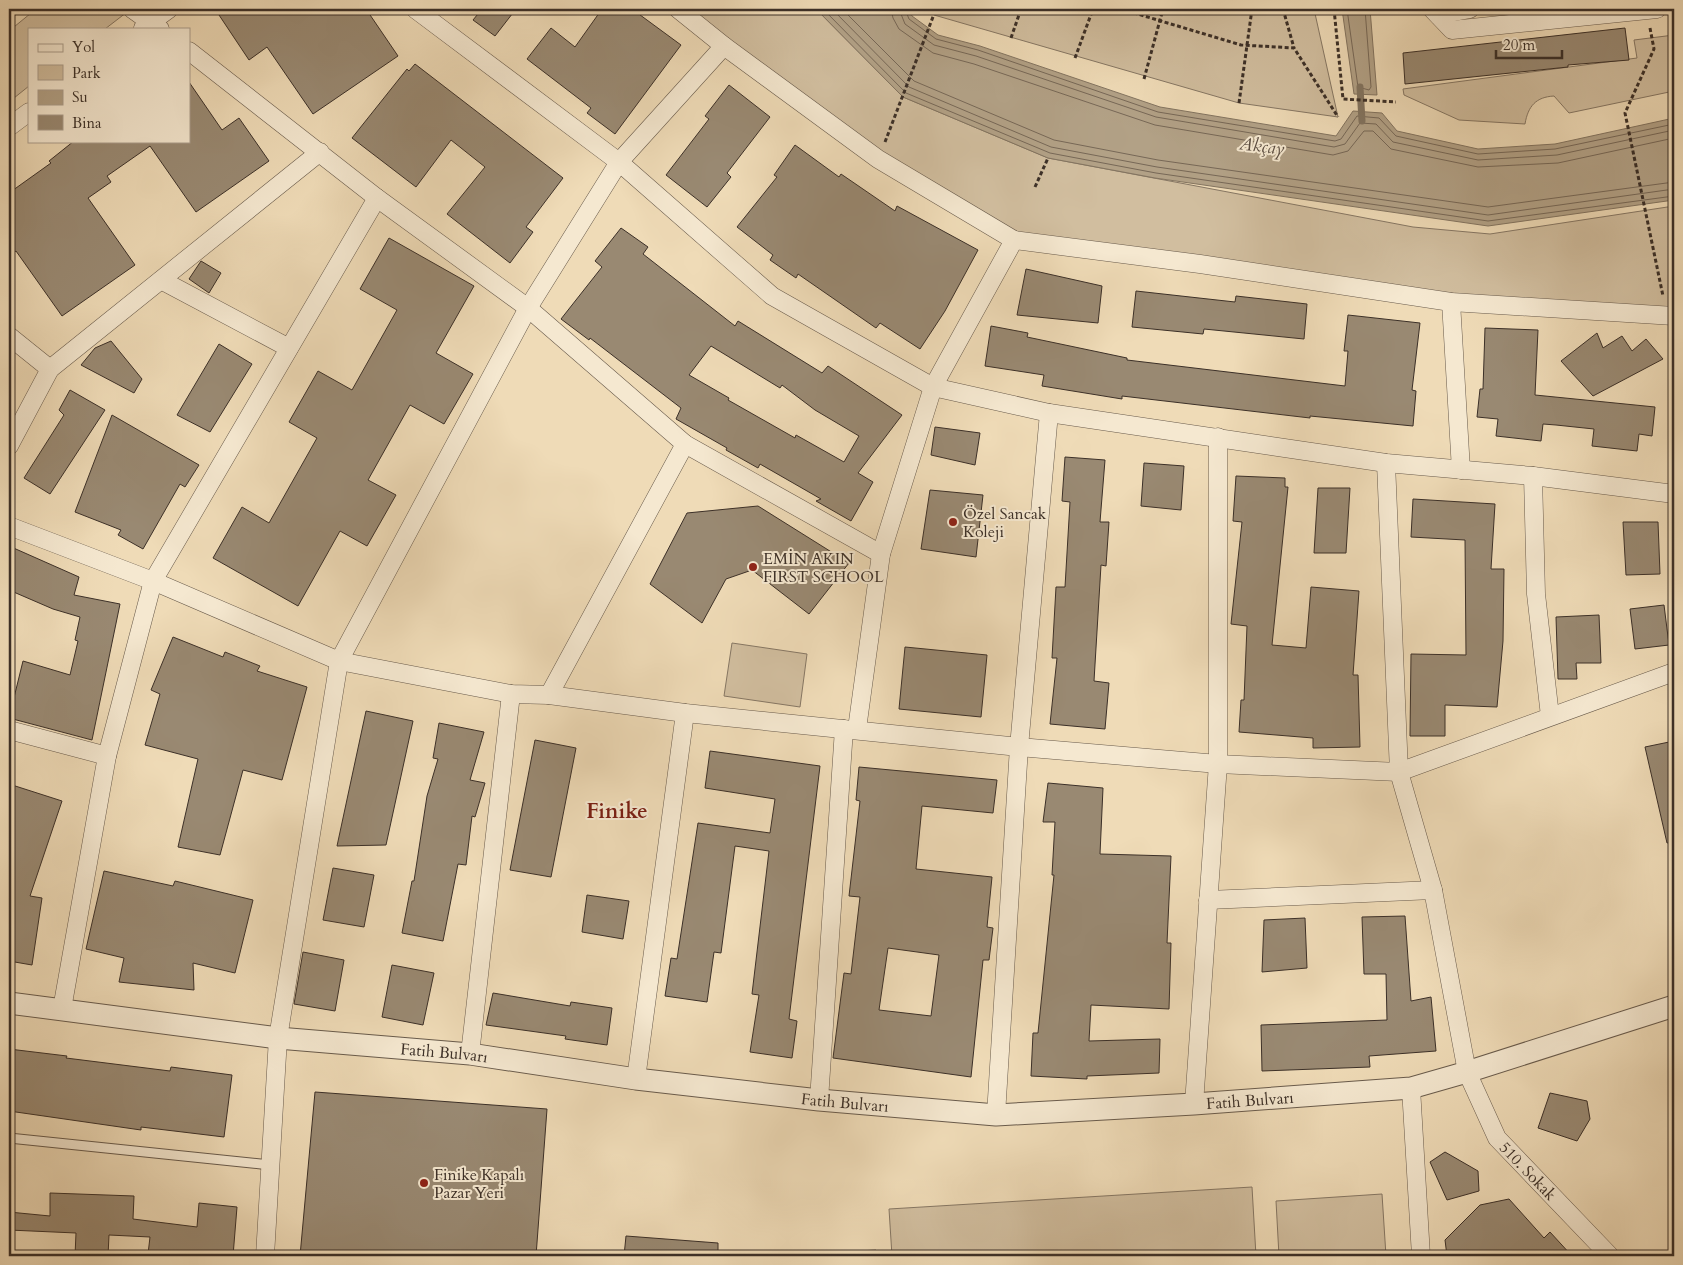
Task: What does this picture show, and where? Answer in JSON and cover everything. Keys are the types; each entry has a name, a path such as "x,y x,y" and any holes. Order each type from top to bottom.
{"street":[{"path":"132,9 151,26 169,9"},
{"path":"414,9 619,162 772,296 934,387 1049,413 1386,463 1533,476 1674,494"},
{"path":"678,9 724,46 878,159 1014,240 1200,264 1451,302 1671,316"},
{"path":"1435,12 1470,9"},
{"path":"1435,12 1452,30 1652,10"},
{"path":"265,1256 278,1038 339,661 528,308 619,162 724,46"},
{"path":"190,52 377,198 528,308 685,444 881,554"},
{"path":"9,127 28,113"},
{"path":"9,446 50,369 320,152"},
{"path":"62,1009 107,756 153,581 377,198"},
{"path":"819,1100 851,729 881,554 934,387 1014,240"},
{"path":"161,280 289,348"},
{"path":"1451,302 1461,470"},
{"path":"9,336 50,369"},
{"path":"996,1115 1019,747 1049,413"},
{"path":"1194,1104 1218,764 1218,437"},
{"path":"548,696 685,444"},
{"name":"510. Sokak","path":"1386,463 1400,772 1433,890 1468,1072 1497,1138 1610,1256"},
{"path":"1533,476 1536,594 1550,716"},
{"path":"9,526 153,581 339,661 511,694 548,696 685,713 1019,747 1218,764 1400,772 1674,672"},
{"path":"470,1054 511,694"},
{"path":"636,1079 685,713"},
{"path":"9,730 107,756"},
{"path":"1208,900 1433,890"},
{"name":"Fatih Bulvarı","path":"9,1003 278,1038 470,1054 636,1079 819,1100 996,1115 1194,1104 1411,1088 1468,1072 1674,1006"},
{"path":"1411,1088 1421,1256"}],"lane":[{"path":"9,1138 270,1165"}],"path":[{"path":"878,159 936,9"},
{"path":"1010,38 1021,9"},
{"path":"1075,58 1093,9"},
{"path":"1121,9 1247,46 1294,48"},
{"path":"1144,79 1163,9"},
{"path":"1239,103 1252,9"},
{"path":"1283,9 1294,48 1338,116"},
{"path":"1334,9 1343,99 1396,102"},
{"path":"1652,10 1654,49 1625,113 1645,212 1671,316"},
{"path":"1035,188 1048,158"}],"green space":[{"path":"36,9 131,9 106,28 28,28 28,87 9,102 9,31"},
{"path":"678,9 816,9 903,97 1048,158 1413,227 1490,234 1674,206 1674,316 1451,302 1014,240 878,159"},
{"path":"931,9 1314,9 1338,117 1239,103 934,15"},
{"path":"1674,35 1674,91 1569,113 1554,96 1542,98 1531,107 1525,124 1459,120 1404,95 1403,89 1637,58 1634,40"},
{"path":"732,643 807,654 800,707 724,696"},
{"path":"1252,1187 1256,1256 892,1256 889,1209"},
{"path":"1382,1194 1386,1256 1279,1256 1276,1201"},
{"path":"876,1250 877,1256 790,1255"}],"water":[{"name":"Akçay","path":"816,9 909,9 912,16 938,35 980,46 1160,107 1336,136 1353,111 1382,113 1397,131 1478,149 1555,144 1674,118 1674,200 1488,226 1155,178 1048,158 903,97"},
{"path":"1342,9 1370,9 1377,95 1354,94"}],"building":[{"path":"228,9 366,9 398,56 313,114 267,47 249,60 219,15"},
{"path":"482,9 516,9 495,36 473,20"},
{"path":"602,9 632,9 681,45 615,134 587,113 591,108 527,59 551,28 575,47"},
{"path":"1625,28 1629,60 1568,65 1568,67 1405,84 1403,53"},
{"path":"415,64 563,178 526,227 533,232 510,263 447,214 485,167 451,140 416,187 352,138 407,69 409,71"},
{"path":"190,83 222,130 239,118 269,161 196,212 150,146 107,176 111,182 88,198 135,265 62,316 16,251 9,256 9,193 51,163 49,161 73,142 190,142"},
{"path":"729,85 770,117 727,173 731,177 707,207 666,175 709,119 705,116"},
{"path":"795,145 839,177 841,174 895,211 897,206 978,250 945,311 920,349 880,323 876,328 798,274 796,278 770,260 773,255 737,227 777,177 774,175"},
{"path":"621,228 648,247 643,254 735,326 738,321 822,373 828,366 902,415 858,473 873,482 851,521 816,501 821,499 760,464 758,468 676,419 681,408 590,338 589,340 561,319 602,267 595,261","holes":["711,346 780,388 782,385 815,410 859,436 844,462 796,435 795,438 728,400 729,398 689,375"]},
{"path":"389,238 474,286 436,353 473,374 444,424 410,405 368,480 396,495 367,546 340,531 298,606 213,558 242,507 269,523 317,438 289,422 318,371 352,390 397,310 360,289"},
{"path":"201,261 221,273 209,293 189,279"},
{"path":"1026,269 1102,286 1098,323 1017,315"},
{"path":"1136,291 1235,302 1236,296 1307,304 1304,339 1204,329 1203,334 1132,327"},
{"path":"1348,315 1420,323 1412,390 1416,391 1413,426 1310,416 1310,418 1122,396 1122,399 1042,386 1044,375 985,366 991,326 1028,333 1027,337 1127,358 1127,360 1345,386 1348,351 1344,351"},
{"path":"1485,328 1538,330 1535,395 1655,407 1652,436 1639,434 1637,451 1592,446 1594,429 1543,424 1541,441 1496,436 1498,419 1477,417 1480,389 1483,389"},
{"path":"1597,333 1603,348 1622,336 1632,351 1646,339 1663,359 1593,396 1561,361"},
{"path":"111,341 142,379 134,393 81,365 95,348"},
{"path":"219,344 252,364 210,432 177,415"},
{"path":"70,390 105,410 50,494 24,478 64,415 59,410"},
{"path":"112,415 199,465 185,487 180,484 143,549 118,535 121,530 75,512"},
{"path":"935,427 980,433 975,465 931,455"},
{"path":"1065,457 1105,460 1100,522 1109,522 1106,566 1101,565 1094,681 1109,683 1105,729 1050,724 1057,658 1052,658 1056,587 1065,587 1070,502 1062,501"},
{"path":"1144,463 1184,466 1181,510 1141,506"},
{"path":"1236,476 1285,478 1285,487 1288,487 1272,645 1306,648 1311,587 1359,591 1353,675 1358,675 1360,747 1313,748 1313,738 1239,732 1241,700 1244,700 1247,626 1231,624 1242,522 1233,521"},
{"path":"1318,488 1350,488 1346,553 1314,553"},
{"name":"Özel Sancak Koleji","path":"930,490 983,495 976,557 921,549"},
{"path":"1413,499 1495,504 1491,569 1504,569 1503,641 1497,707 1445,705 1445,736 1410,736 1411,654 1466,655 1465,540 1411,537"},
{"name":"EMİN AKIN FIRST SCHOOL","path":"758,506 849,563 809,614 752,570 726,579 702,623 650,584 687,513"},
{"path":"1623,522 1658,522 1660,574 1626,575"},
{"path":"9,546 79,577 74,595 120,604 92,740 9,718 23,661 70,675 78,641 75,640 80,617 53,609 9,590"},
{"path":"1664,605 1669,645 1635,649 1630,609"},
{"path":"1599,615 1601,663 1576,663 1577,679 1558,679 1556,617"},
{"path":"173,637 223,657 225,652 260,666 257,671 307,687 282,780 243,770 220,855 178,847 198,759 145,745 160,694 151,690"},
{"path":"905,647 987,655 981,717 899,709"},
{"path":"366,711 413,721 386,845 337,846"},
{"path":"439,723 484,732 470,780 485,783 475,817 472,816 466,865 458,864 443,941 402,933 412,881 414,881 427,796 438,759 433,758"},
{"path":"535,740 576,748 551,877 510,870"},
{"path":"1674,741 1674,842 1667,843 1645,747"},
{"path":"710,751 820,766 789,1019 797,1021 792,1058 750,1052 759,995 752,994 769,851 735,846 721,953 714,952 707,1002 665,996 671,958 677,959 698,823 770,833 775,799 705,788"},
{"path":"859,767 997,780 993,813 922,806 916,869 992,877 987,927 993,928 989,960 983,960 971,1077 833,1058 844,973 851,974 860,897 849,896 860,801 856,800","holes":["888,948 939,955 931,1016 879,1010"]},
{"path":"1048,783 1103,788 1100,854 1171,856 1167,943 1171,943 1169,1009 1091,1005 1089,1041 1160,1039 1159,1073 1087,1076 1087,1079 1031,1076 1033,1033 1038,1033 1054,875 1052,875 1055,822 1043,822"},
{"path":"9,784 62,801 30,896 42,898 32,965 9,961"},
{"path":"333,868 374,875 364,927 323,920"},
{"path":"104,871 173,886 175,881 253,900 235,973 193,963 194,990 119,982 124,958 86,949"},
{"path":"587,895 629,901 623,939 582,932"},
{"path":"1405,916 1411,1001 1431,997 1436,1051 1369,1056 1370,1067 1262,1071 1261,1025 1387,1020 1386,974 1364,974 1362,917"},
{"path":"1305,918 1307,968 1262,972 1264,920"},
{"path":"303,952 344,960 335,1011 294,1004"},
{"path":"392,965 434,973 423,1025 382,1017"},
{"path":"493,993 570,1006 571,1002 612,1008 607,1045 565,1039 566,1036 486,1025"},
{"path":"9,1049 170,1071 171,1067 232,1075 224,1137 141,1127 141,1130 9,1111"},
{"name":"Finike Kapalı Pazar Yeri","path":"315,1092 547,1109 536,1256 300,1256"},
{"path":"1550,1093 1587,1101 1590,1119 1577,1141 1538,1128"},
{"path":"1445,1152 1478,1171 1479,1191 1447,1200 1430,1162"},
{"path":"50,1193 134,1196 133,1219 197,1227 199,1203 237,1207 233,1256 168,1256 148,1254 150,1237 109,1235 108,1256 75,1256 76,1233 9,1230 9,1212 50,1216"},
{"path":"1509,1199 1544,1238 1550,1232 1572,1256 1447,1256 1445,1240 1480,1205"},
{"path":"626,1236 718,1243 718,1256 624,1256"}],"waterway":[{"path":"9,16 18,9"},
{"path":"1360,87 1362,121"}],"place":[{"name":"Özel Sancak Koleji","path":"953,522"},
{"name":"EMİN AKIN FIRST SCHOOL","path":"753,567"},
{"name":"Finike Kapalı Pazar Yeri","path":"424,1183"}],"district":[{"name":"Finike","path":"617,811"}]}
